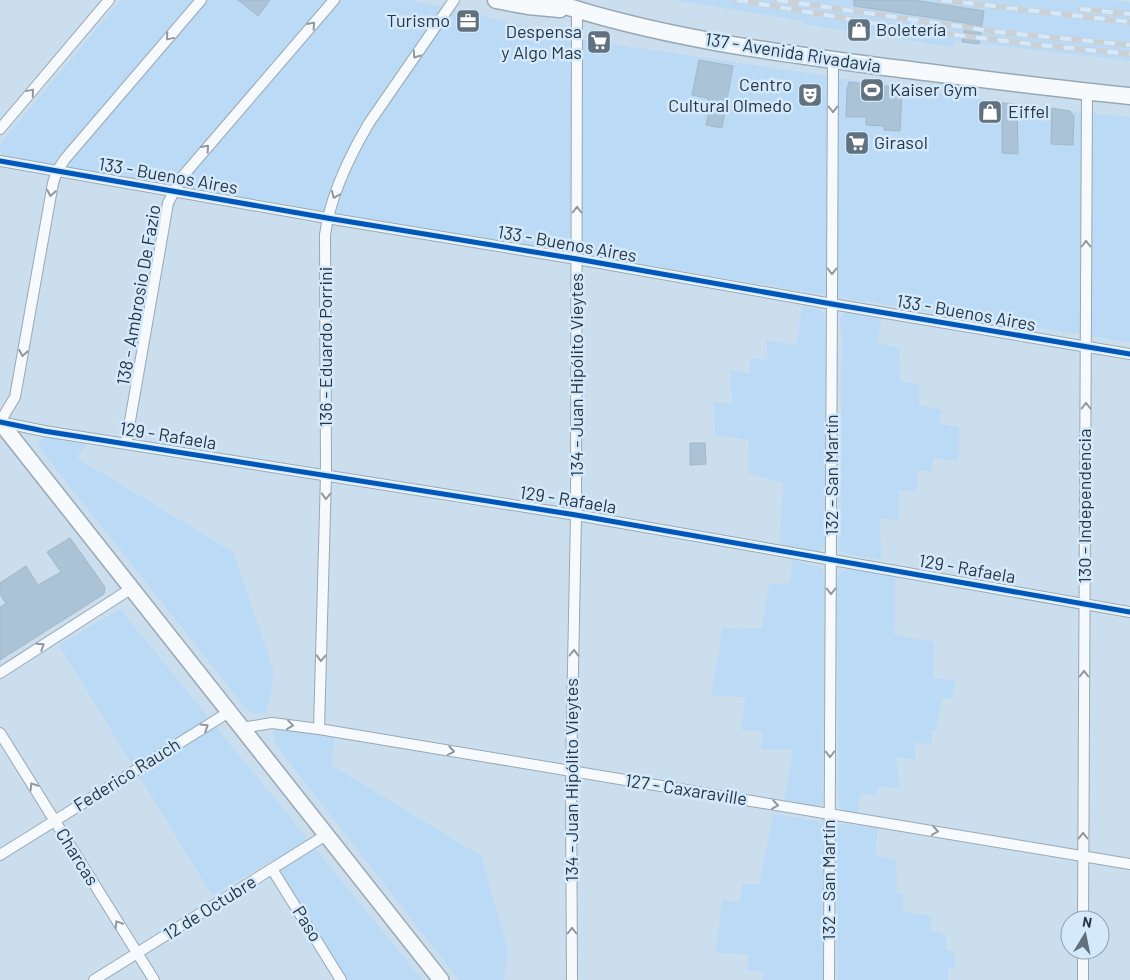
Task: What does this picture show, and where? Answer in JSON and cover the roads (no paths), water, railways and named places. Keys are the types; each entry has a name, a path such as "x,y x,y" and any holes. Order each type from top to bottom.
{"main road":[{"name":"137 - Avenida Rivadavia","path":"496,0 528,6 577,10"},
{"name":"137 - Avenida Rivadavia","path":"547,0 577,10 678,36 833,60 1130,96"},
{"path":"0,422 442,980"}],"street":[{"path":"0,130 109,0"},
{"path":"0,422 15,397 53,183 57,171 71,152 201,0"},
{"name":"138 - Ambrosio De Fazio","path":"126,444 168,204 182,177 334,0"},
{"name":"136 - Eduardo Porrini","path":"319,729 326,475 325,235 327,218 330,205 368,123 454,0"},
{"name":"134 - Juan Hipólito Vieytes","path":"572,980 571,772 576,515 577,10"},
{"name":"132 - San Martín","path":"829,980 833,60"},
{"name":"130 - Independencia","path":"1083,910 1087,92"},
{"name":"133 - Buenos Aires","path":"0,161 1130,354"},
{"name":"129 - Rafaela","path":"0,422 126,444 576,515 1130,612"},
{"path":"0,673 132,588"},
{"name":"Federico Rauch","path":"0,855 229,712"},
{"name":"127 - Caxaraville","path":"242,728 272,723 319,729 1130,864"},
{"name":"Charcas","path":"0,733 154,980"},
{"name":"12 de Octubre","path":"94,980 326,835"},
{"name":"Paso","path":"272,869 341,980"},
{"path":"1082,980 1083,960"}],"railway":[{"path":"737,0 907,29 1130,54"},
{"path":"777,0 998,32 1130,45"},
{"path":"941,0 1130,22"},
{"path":"1080,9 1130,14"}],"place":[{"name":"Turismo","path":"468,21"},
{"name":"Boletería","path":"859,30"},
{"name":"Despensa y Algo Mas","path":"599,42"},
{"name":"Kaiser Gym","path":"872,90"},
{"name":"Centro Cultural Olmedo","path":"810,95"},
{"name":"Eiffel","path":"990,112"},
{"name":"Girasol","path":"857,143"}]}
